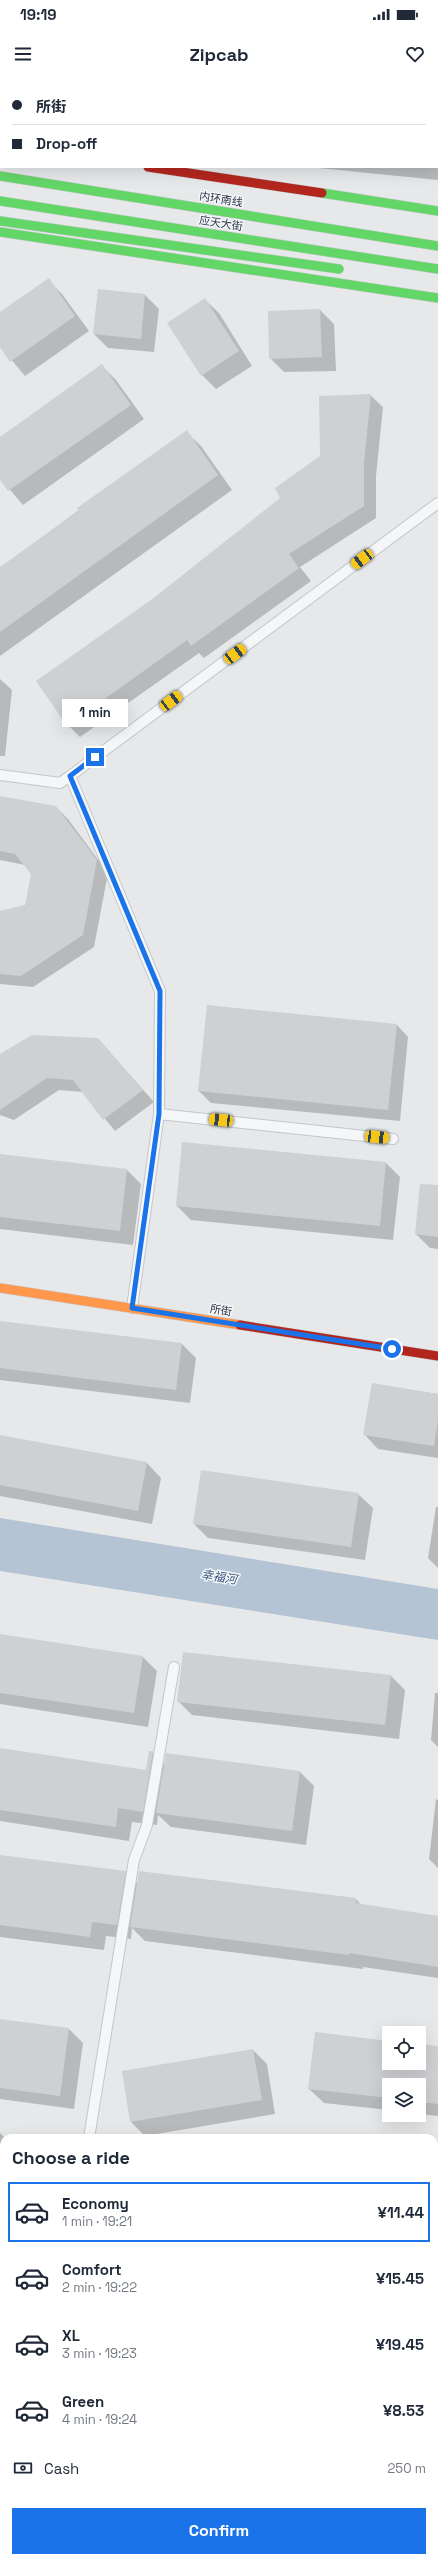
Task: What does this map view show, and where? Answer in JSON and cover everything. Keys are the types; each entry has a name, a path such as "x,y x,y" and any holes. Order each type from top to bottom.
{"main road":[{"path":"155,168 438,211"},
{"name":"内环南线","path":"0,176 438,246"},
{"name":"应天大街","path":"0,201 438,269"},
{"path":"0,221 352,271"},
{"path":"0,232 438,298"},
{"name":"所街","path":"0,1288 438,1356"}],"lane":[{"path":"0,774 60,784 438,503"},
{"path":"70,776 160,991 159,1114 132,1308"},
{"path":"159,1114 393,1139"},
{"path":"90,2134 134,1860 147,1825 174,1666"}],"water":[{"name":"幸福河","path":"0,1518 438,1589 438,1640 0,1571"}],"building":[{"path":"49,278 75,316 10,362 0,347 0,312"},
{"path":"98,289 145,294 141,339 93,334"},
{"path":"205,298 239,351 201,376 167,323"},
{"path":"320,309 322,357 269,359 268,311"},
{"path":"102,364 131,405 8,491 0,480 0,437"},
{"path":"371,394 364,463 364,506 289,554 299,568 191,646 187,640 67,726 36,681 151,600 280,498 275,488 320,456 319,396"},
{"path":"187,430 218,475 0,632 0,567 79,511 77,508"},
{"path":"0,796 56,806 97,860 83,935 21,976 0,974 0,911 25,905 31,874 15,854 0,851"},
{"path":"207,1005 397,1024 388,1110 198,1091"},
{"path":"32,1035 98,1038 143,1090 103,1120 73,1080 47,1078 0,1110 0,1054"},
{"path":"182,1142 386,1162 380,1226 176,1206"},
{"path":"0,1154 127,1169 120,1231 0,1217"},
{"path":"420,1184 438,1185 438,1237 415,1234"},
{"path":"0,1321 182,1343 176,1390 0,1368"},
{"path":"372,1383 438,1394 438,1420 434,1446 363,1435"},
{"path":"0,1435 147,1462 138,1511 0,1485"},
{"path":"201,1470 359,1493 351,1547 193,1524"},
{"path":"0,1634 143,1656 134,1713 0,1693"},
{"path":"183,1652 391,1675 385,1725 177,1702"},
{"path":"0,1748 146,1770 149,1751 153,1751 143,1812 118,1808 116,1827 0,1810"},
{"path":"166,1753 300,1771 292,1831 156,1813"},
{"path":"0,1855 126,1871 117,1925 92,1922 90,1937 0,1925"},
{"path":"139,1871 356,1898 356,1903 438,1916 438,1967 349,1953 349,1955 130,1927"},
{"path":"0,2019 69,2028 60,2096 0,2088"},
{"path":"315,2032 382,2040 382,2070 426,2070 426,2045 438,2046 438,2104 426,2103 426,2078 382,2078 382,2097 308,2089"},
{"path":"253,2049 262,2100 130,2122 122,2071"}],"traffic: fast":[{"path":"0,176 438,246"},
{"path":"322,193 438,211"},
{"path":"0,201 438,269"},
{"path":"0,221 339,269"},
{"path":"0,232 438,298"}],"traffic: slow":[{"path":"0,1288 240,1325"}],"traffic: jam":[{"path":"155,168 322,193"},
{"path":"240,1325 438,1356"}],"route":[{"path":"95,757 70,776 160,991 159,1114 132,1308 392,1349"}]}
